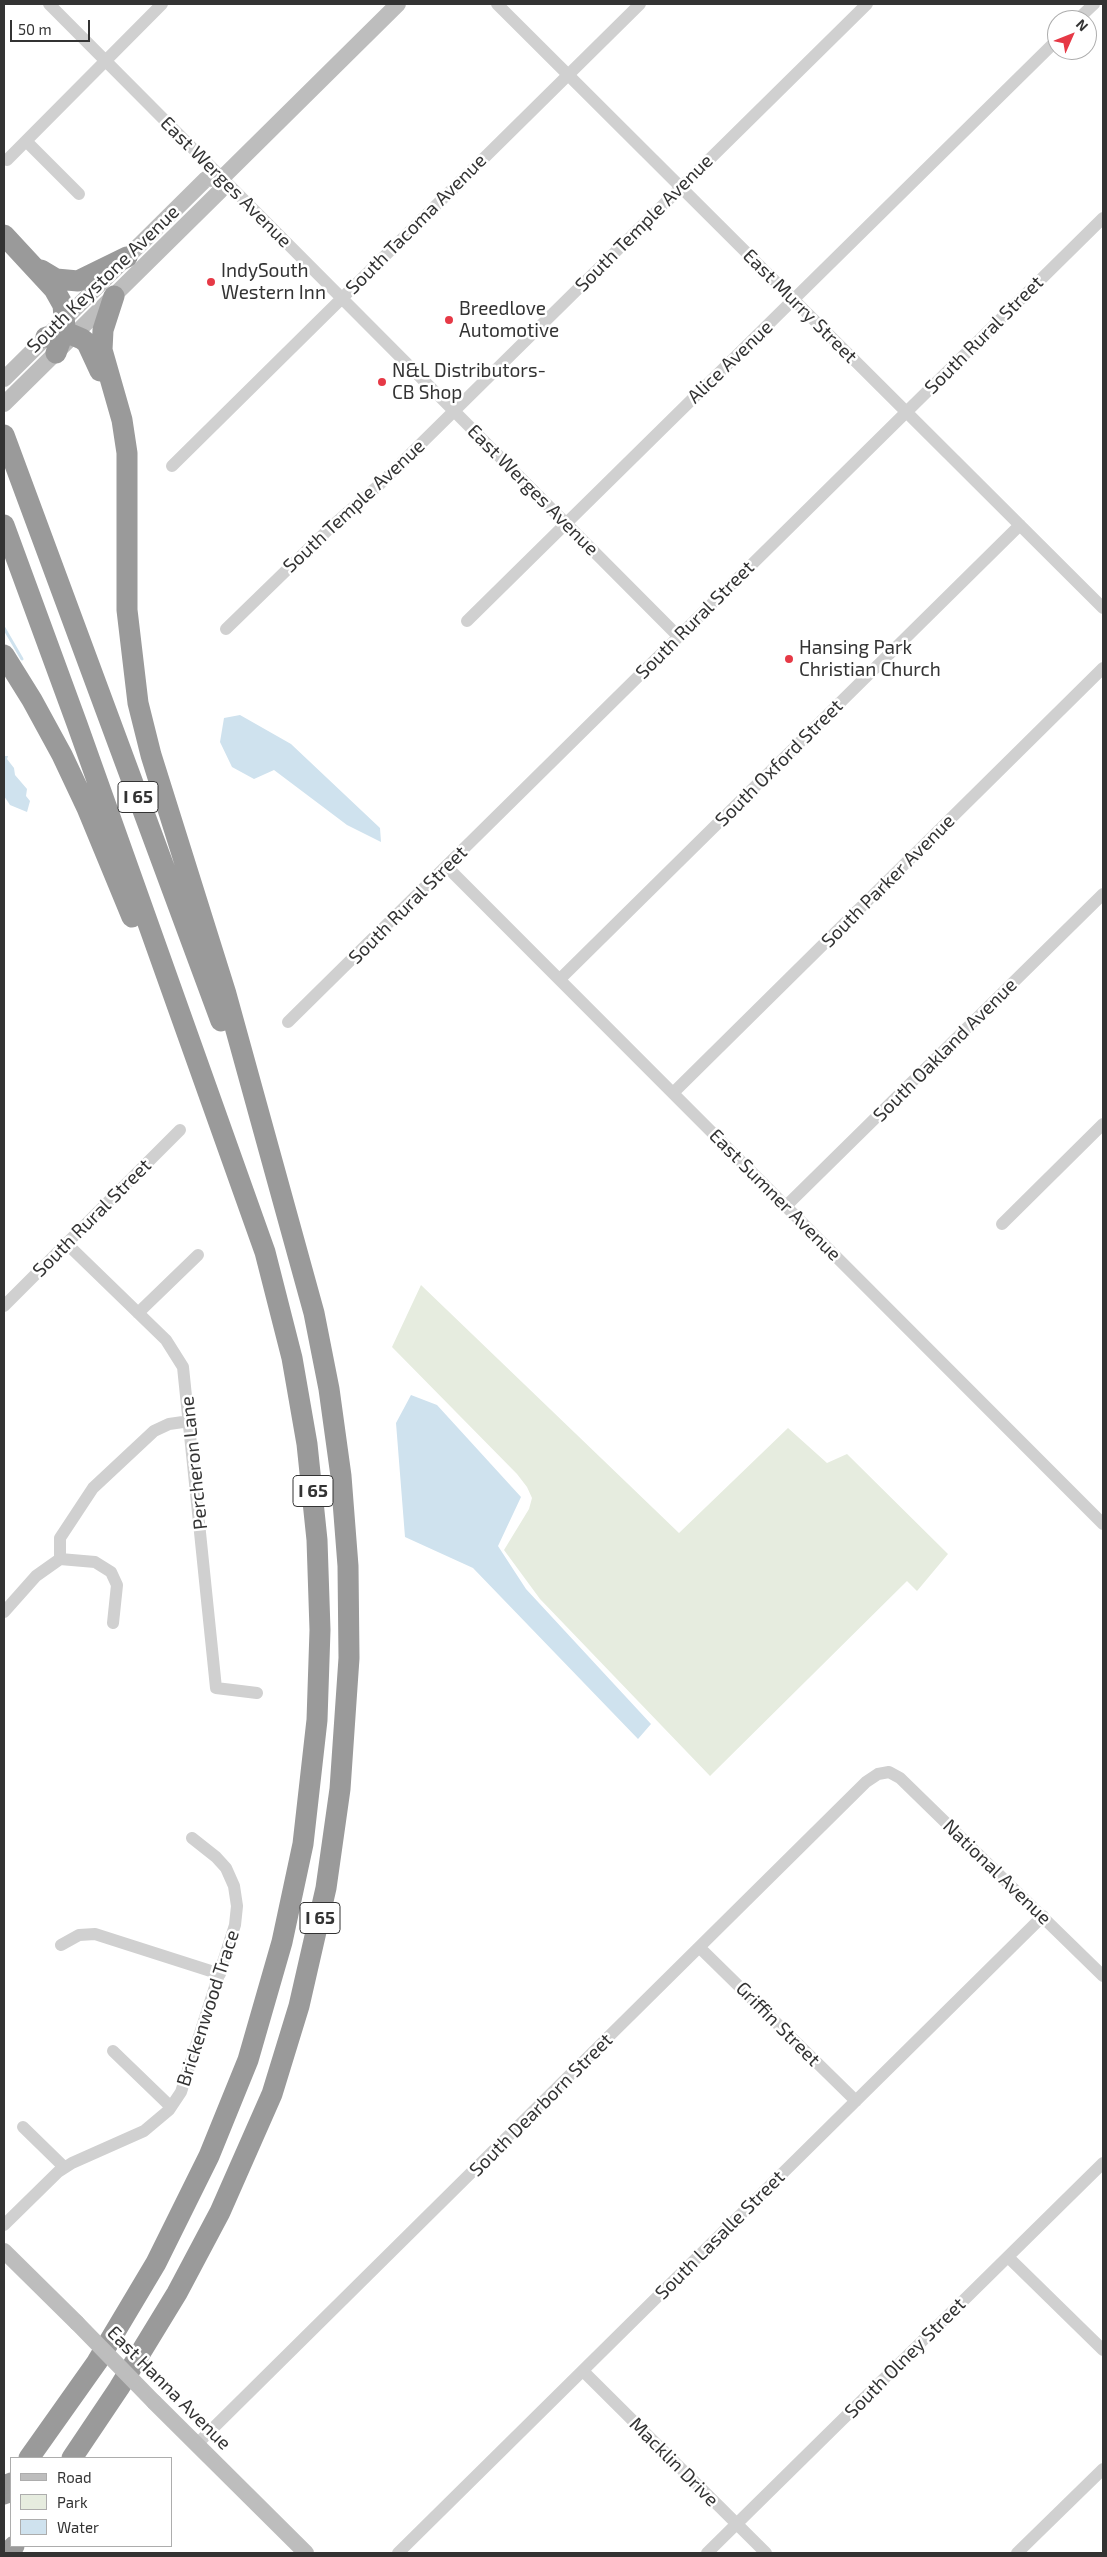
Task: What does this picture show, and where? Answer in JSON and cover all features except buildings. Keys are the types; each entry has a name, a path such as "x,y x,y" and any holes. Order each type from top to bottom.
{"highway":[{"path":"4,235 58,295 63,305 61,335 86,343 100,371 112,387"},
{"path":"31,264 56,279 78,281 127,256"},
{"path":"114,296 105,320 102,340 105,367 123,424 127,453 127,591 129,635 138,703 151,755 226,994 270,1153"},
{"name":"I 65","path":"5,438 270,1153 314,1313 329,1389 341,1476 348,1566 349,1636 345,1743 339,1799 326,1888 300,2006 272,2094 234,2182 202,2246 160,2322 73,2457"},
{"name":"I 65","path":"4,525 263,1245 282,1315 300,1396 312,1482 318,1549 320,1666 314,1756 303,1844 287,1924 264,2011 234,2098 174,2229 137,2296 97,2362 30,2457"},
{"path":"4,655 47,726 88,808 234,1161"},
{"path":"79,2457 119,2388"}],"main road":[{"name":"South Keystone Avenue","path":"4,379 114,296 220,192 222,178 398,4"},
{"name":"South Keystone Avenue","path":"4,404 127,256 206,179 222,178"},
{"name":"East Hanna Avenue","path":"4,2251 306,2553"}],"street":[{"name":"East Werges Avenue","path":"49,4 678,636"},
{"path":"8,160 162,4"},
{"name":"East Murry Street","path":"497,4 567,76 681,187 1103,608"},
{"name":"South Tacoma Avenue","path":"172,466 640,4"},
{"name":"South Temple Avenue","path":"226,629 331,527 380,485 867,4"},
{"name":"Alice Avenue","path":"467,621 1047,50"},
{"path":"27,142 79,194"},
{"name":"South Rural Street","path":"288,1022 1103,219"},
{"name":"South Oxford Street","path":"560,980 1020,525"},
{"name":"South Parker Avenue","path":"673,1094 1103,668"},
{"name":"East Sumner Avenue","path":"447,867 1103,1524"},
{"name":"South Oakland Avenue","path":"786,1206 1103,894"},
{"path":"1002,1224 1103,1124"},
{"name":"South Rural Street","path":"4,1306 180,1130"},
{"name":"Percheron Lane","path":"66,1243 166,1340 183,1367 190,1420 216,1688 256,1693"},
{"path":"138,1313 198,1254"},
{"path":"60,1559 60,1538 93,1488 154,1431 169,1424 190,1420"},
{"path":"4,1612 36,1576 60,1559 95,1562 111,1572 117,1585 113,1624"},
{"name":"National Avenue","path":"889,1772 900,1778 1103,1976"},
{"name":"South Dearborn Street","path":"197,2444 866,1782 878,1774 889,1772"},
{"name":"Brickenwood Trace","path":"4,2224 51,2178 64,2168 141,2133 172,2107 185,2083 235,1925 237,1896 226,1868 216,1857 192,1838"},
{"name":"South Lasalle Street","path":"398,2553 1042,1916"},
{"path":"61,1945 79,1935 95,1934 220,1974"},
{"name":"Griffin Street","path":"700,1948 856,2101"},
{"path":"113,2051 172,2107"},
{"path":"22,2127 64,2168"},
{"name":"South Olney Street","path":"707,2553 1103,2163"},
{"path":"1008,2257 1103,2350"},
{"name":"Macklin Drive","path":"583,2371 766,2553"},
{"path":"1017,2553 1103,2469"}],"green space":[{"path":"421,1285 679,1533 788,1428 827,1463 847,1454 948,1554 917,1591 907,1581 710,1776 540,1599 504,1550 529,1509 532,1498 527,1487 517,1474 392,1347"}],"water":[{"path":"240,715 291,744 380,828 381,842 347,825 274,770 254,779 232,767 220,742 224,718"},
{"path":"4,756 8,756 7,759 14,768 15,775 27,789 26,796 30,801 27,812 10,805 4,796"},
{"path":"411,1395 437,1405 521,1497 498,1546 526,1589 651,1724 638,1739 473,1568 405,1537 396,1423"}],"waterway":[{"path":"4,628 22,659"}],"place":[{"name":"IndySouth Western Inn","path":"211,282"},
{"name":"Breedlove Automotive","path":"449,320"},
{"name":"N&L Distributors- CB Shop","path":"382,382"},
{"name":"Hansing Park Christian Church","path":"789,659"}]}
